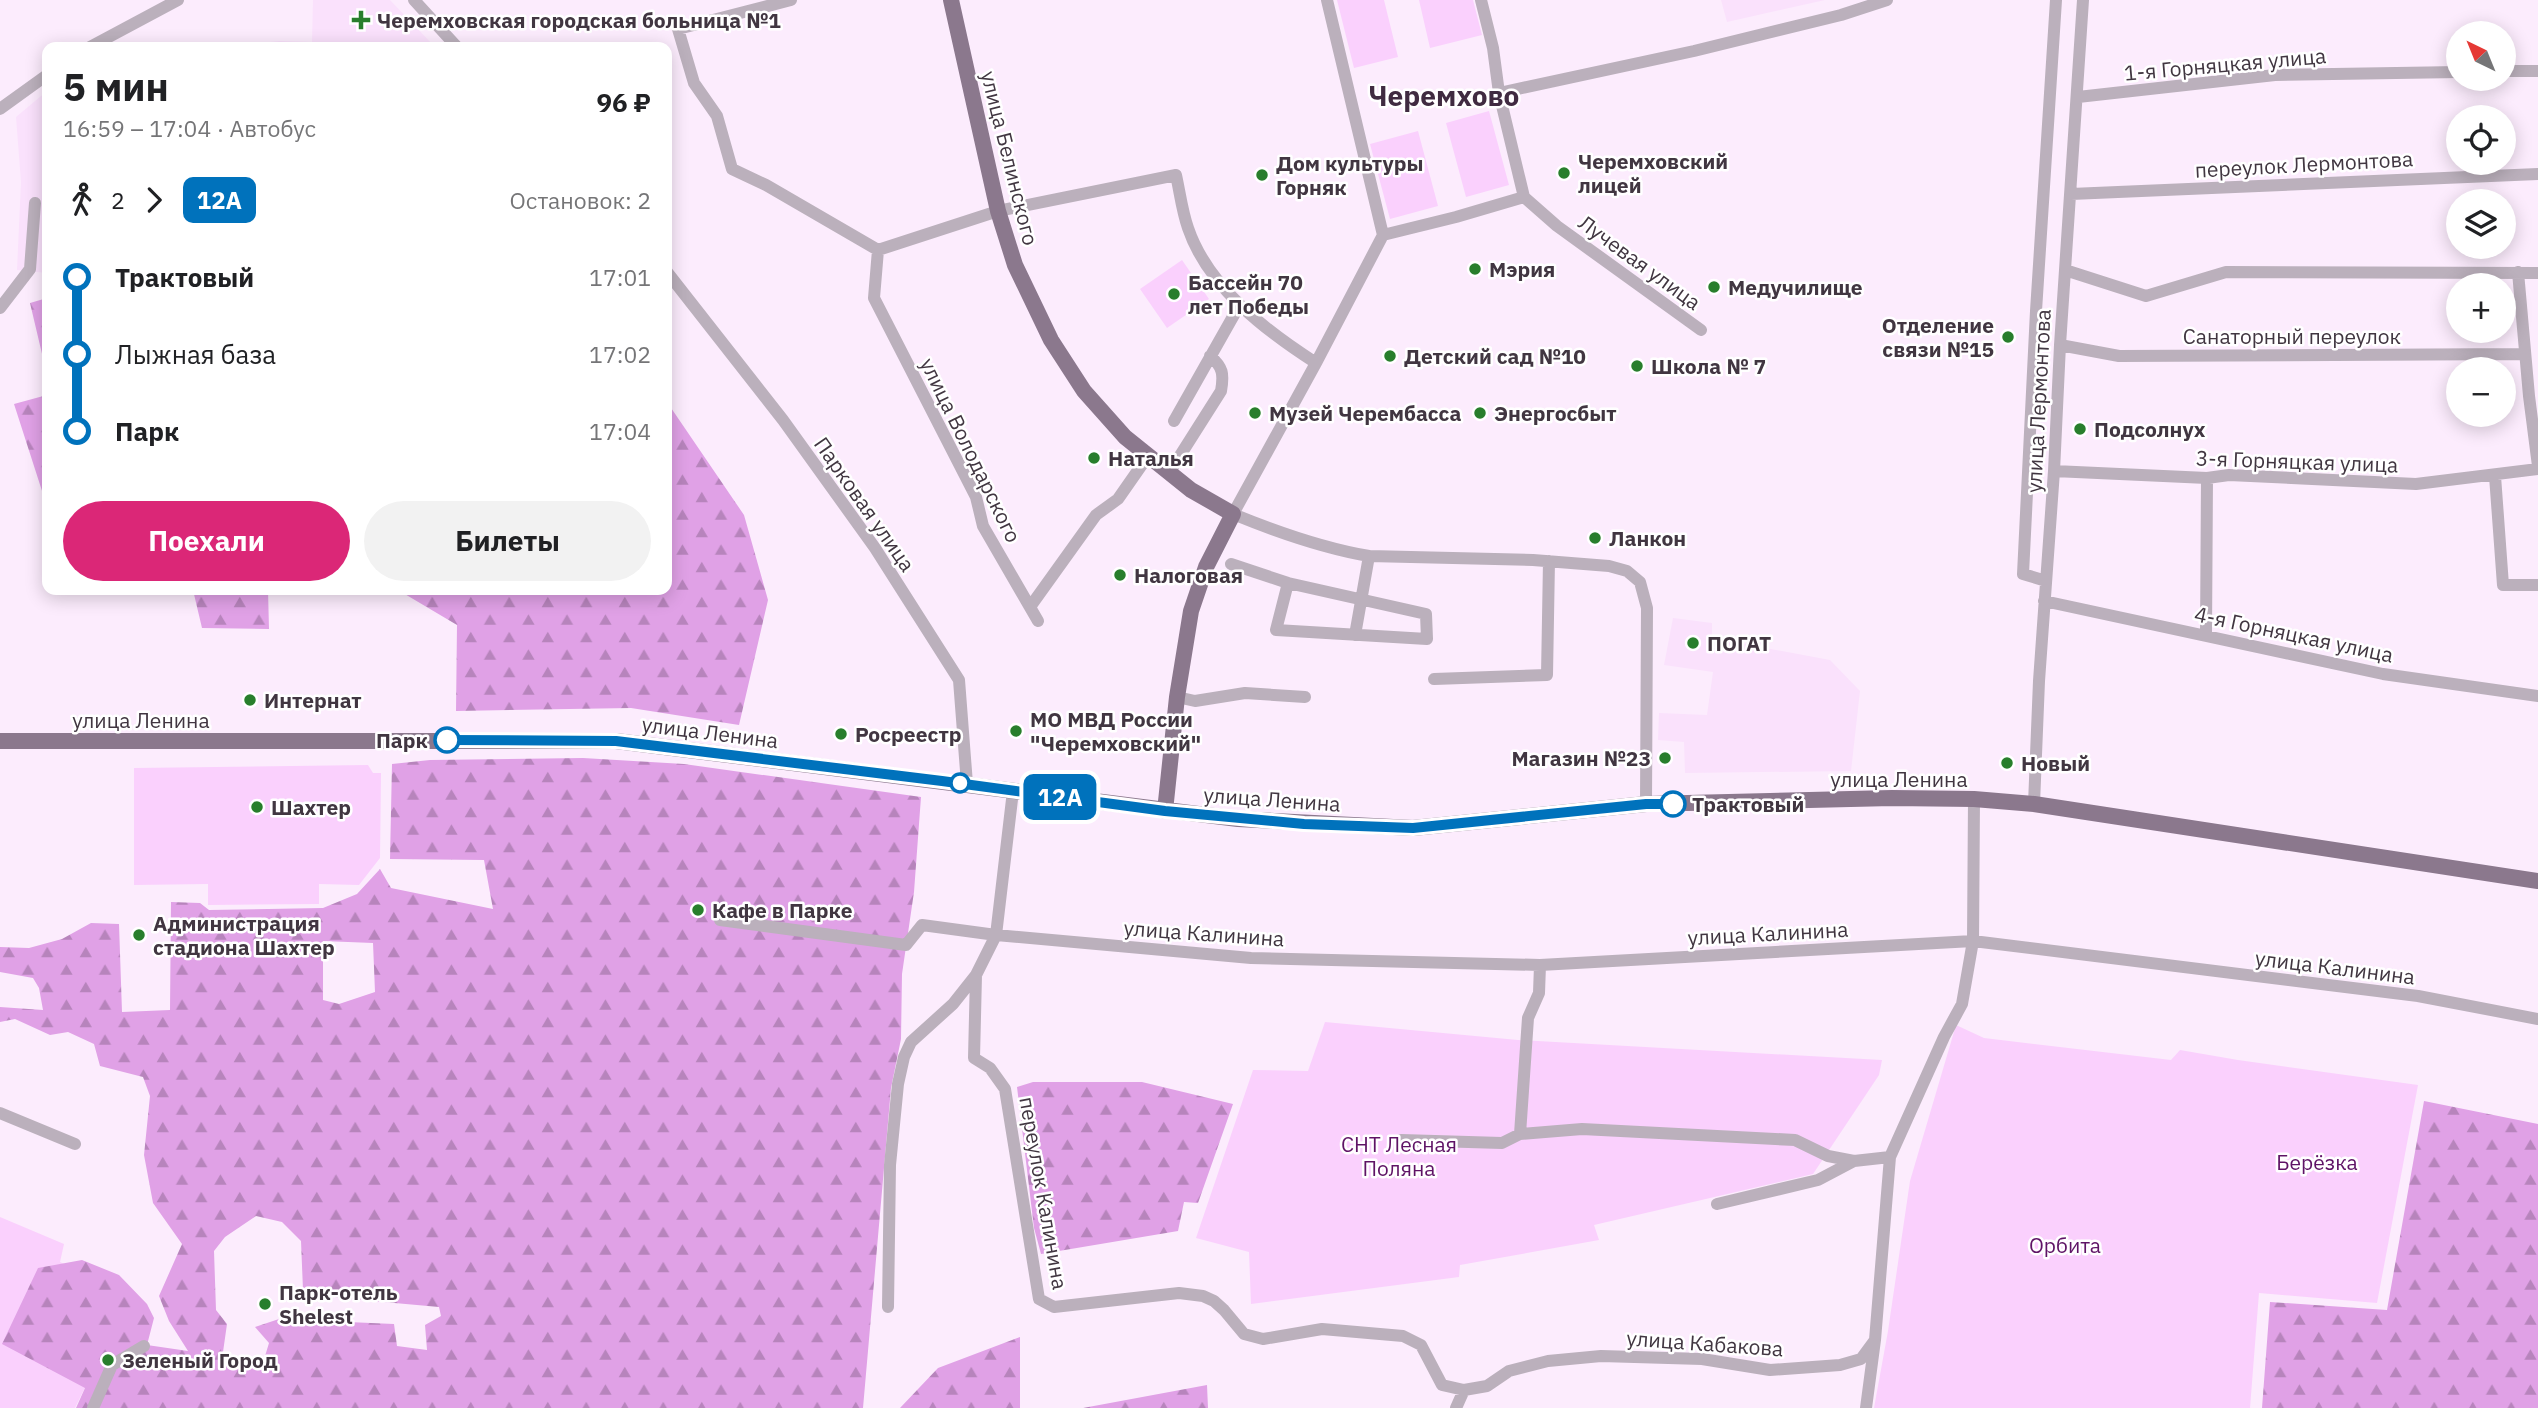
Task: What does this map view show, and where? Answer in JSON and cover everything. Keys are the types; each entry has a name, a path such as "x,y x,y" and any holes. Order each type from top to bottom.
{"main road":[{"name":"улица Белинского","path":"951,0 998,211 1015,265 1062,358 1092,400 1125,437 1191,490 1233,514"},
{"path":"1165,811 1177,697 1191,611 1206,567 1233,514"},
{"name":"улица Ленина","path":"0,741 616,741 1238,820 1413,828 1646,804 1892,798 1974,799 2034,804 2538,881"}],"street":[{"path":"99,42 178,0"},
{"path":"414,0 452,42"},
{"path":"791,0 678,29 694,83 717,116 732,169 766,185 878,250 998,211 1176,175 1188,229 1206,262 1239,306 1275,336 1316,363"},
{"path":"1233,514 1382,235 1327,0"},
{"path":"1382,235 1524,197 1499,93 1493,48 1481,0"},
{"path":"1499,93 1694,51 1841,15 1887,0"},
{"path":"2046,581 2023,574 2056,0"},
{"name":"улица Лермонтова","path":"2034,804 2044,601 2083,0"},
{"path":"2516,71 2538,71"},
{"name":"1-я Горняцкая улица","path":"2078,97 2275,75 2446,72"},
{"path":"0,109 42,79"},
{"name":"переулок Лермонтова","path":"2071,194 2538,174"},
{"name":"Лучевая улица","path":"1524,197 1557,226 1701,330"},
{"path":"0,308 30,269 35,203"},
{"name":"улица Володарского","path":"878,250 874,298 976,498 983,526 1038,621"},
{"path":"2065,270 2146,296 2225,272 2538,273"},
{"path":"2518,272 2525,354 2533,396 2538,468"},
{"name":"Парковая улица","path":"672,278 783,420 874,548 959,680 967,784"},
{"path":"1174,421 1239,306"},
{"name":"Санаторный переулок","path":"2060,345 2119,356 2525,354"},
{"path":"1169,473 1221,391 1224,376 1221,365 1210,356"},
{"path":"1030,607 1096,514 1118,499 1148,456"},
{"name":"3-я Горняцкая улица","path":"2054,471 2207,478 2229,475 2416,484 2495,476 2538,468"},
{"path":"2495,476 2503,585 2538,585"},
{"path":"2206,635 2207,478"},
{"name":"улица Белинского","path":"1233,514 1284,534 1369,556 1549,561 1609,566 1627,571 1640,582 1647,608 1646,804"},
{"path":"1355,635 1369,556"},
{"path":"1434,678 1548,675 1549,561"},
{"path":"1231,564 1288,583 1426,614 1427,639 1276,630 1288,583"},
{"name":"4-я Горняцкая улица","path":"2044,601 2383,674 2538,696"},
{"path":"1177,697 1195,701 1245,693 1305,696"},
{"path":"888,1307 890,1165 898,1084 904,1056 911,1042 953,1004 976,975 996,935 1013,791"},
{"path":"1866,1408 1875,1340 1890,1157 1944,1037 1962,1004 1973,942 1974,799"},
{"name":"улица Калинина","path":"720,920 906,945 922,925 996,935 1251,958 1540,965 1973,942 2418,996 2538,1019"},
{"path":"1520,1134 1528,1018 1539,993 1540,965"},
{"name":"переулок Калинина","path":"976,975 974,1058 990,1068 1005,1089 1039,1299 1054,1307 1179,1293 1203,1296 1214,1301 1244,1334 1263,1339 1322,1329 1403,1336 1421,1345 1442,1385 1464,1390"},
{"path":"0,1113 75,1144"},
{"path":"1401,1140 1502,1143 1520,1134 1582,1129 1795,1140 1828,1156 1854,1161 1890,1157"},
{"path":"1717,1204 1818,1180 1854,1161"},
{"name":"улица Кабакова","path":"1464,1390 1487,1386 1509,1371 1548,1361 1601,1356 1702,1359 1770,1370 1840,1365 1861,1359 1875,1340"},
{"path":"93,1408 112,1365 144,1346"},
{"path":"1456,1408 1464,1390"}],"shaded area":[{"name":"Черемховская городская больница №1","path":"313,0 390,0 430,42 312,42"},
{"path":"1721,0 1825,0 1727,22"},
{"path":"42,95 42,272 17,270 21,182 16,117"},
{"path":"1673,618 1712,623 1712,638 1830,660 1860,691 1851,771 1685,773 1684,742 1658,740 1659,713 1707,715 1713,672 1664,665"}],"green space":[{"path":"1337,0 1384,0 1398,57 1354,68"},
{"path":"1419,0 1473,0 1482,35 1430,48"},
{"path":"1489,111 1509,185 1466,197 1446,123"},
{"path":"1418,131 1438,206 1390,219 1370,144"},
{"name":"Бассейн 70 лет Победы","path":"1182,260 1209,299 1167,328 1140,289"},
{"path":"42,299 42,354 30,303"},
{"path":"42,396 42,491 14,404"},
{"path":"672,409 744,515 768,600 739,725 631,708 456,711 457,625 406,595 672,595"},
{"path":"194,595 268,595 269,629 202,628"},
{"path":"583,758 684,764 921,797 914,892 902,974 901,1039 891,1088 863,1408 76,1408 85,1388 2,1344 38,1268 82,1260 119,1275 147,1304 154,1318 147,1345 188,1351 169,1321 159,1296 182,1244 153,1203 144,1155 150,1096 143,1077 100,1066 94,1044 68,1032 50,1035 15,1019 0,1022 0,1007 43,1010 39,988 33,978 0,972 0,947 29,948 62,939 91,923 119,924 122,1012 170,1010 171,902 200,903 209,910 323,908 357,894 380,869 391,888 493,909 484,860 390,859 392,764 430,760","holes":["323,941 373,943 375,992 339,1004 323,1000","256,1216 282,1222 301,1241 303,1290 339,1298 439,1307 441,1316 425,1325 427,1350 397,1346 394,1324 279,1319 255,1327 269,1343 262,1366 223,1352 227,1324 216,1310 214,1251 225,1237"]},
{"name":"Шахтер","path":"368,765 373,773 381,773 380,858 359,885 319,884 319,904 208,905 208,884 134,885 134,768"},
{"name":"СНТ Лесная Поляна","path":"1325,1022 1518,1040 1882,1060 1879,1075 1813,1174 1594,1225 1599,1240 1460,1265 1459,1277 1251,1304 1249,1252 1196,1238 1253,1070 1308,1071"},
{"name":"Орбита","path":"1956,1025 1984,1038 2171,1060 2180,1050 2418,1085 2377,1303 2259,1293 2250,1408 1874,1408 1910,1181"},
{"path":"1033,1082 1142,1082 1233,1104 1198,1203 1184,1202 1178,1231 1041,1254 1034,1228 1017,1087"},
{"path":"2424,1101 2538,1124 2538,1408 2262,1408 2270,1302 2387,1310"},
{"path":"0,1217 64,1244 60,1262 130,1296 75,1408 0,1408"},
{"path":"1020,1337 1020,1408 900,1408 938,1368"},
{"path":"1207,1385 1208,1408 1083,1408"}],"bus line":[{"name":"12А","path":"447,740 616,741 1238,820 1304,824 1413,828 1646,804 1673,804"}],"place":[{"name":"Черемховская городская больница №1","path":"361,20"},
{"name":"Черемховский лицей","path":"1564,173"},
{"name":"Дом культуры Горняк","path":"1262,175"},
{"name":"Мэрия","path":"1475,269"},
{"name":"Медучилище","path":"1714,287"},
{"name":"Бассейн 70 лет Победы","path":"1174,294"},
{"name":"Отделение связи №15","path":"2008,337"},
{"name":"Детский сад №10","path":"1390,356"},
{"name":"Школа № 7","path":"1637,366"},
{"name":"Музей Черембасса","path":"1255,413"},
{"name":"Энергосбыт","path":"1480,413"},
{"name":"Подсолнух","path":"2080,429"},
{"name":"Наталья","path":"1094,458"},
{"name":"Ланкон","path":"1595,538"},
{"name":"Налоговая","path":"1120,575"},
{"name":"ПОГАТ","path":"1693,643"},
{"name":"Интернат","path":"250,700"},
{"name":"МО МВД России \"Черемховский\"","path":"1016,731"},
{"name":"Росреестр","path":"841,734"},
{"name":"Парк","path":"447,740"},
{"name":"Магазин №23","path":"1665,758"},
{"name":"Новый","path":"2007,763"},
{"name":"Трактовый","path":"1673,804"},
{"name":"Шахтер","path":"257,807"},
{"name":"Кафе в Парке","path":"698,910"},
{"name":"Администрация стадиона Шахтер","path":"139,935"},
{"name":"Парк-отель Shelest","path":"265,1304"},
{"name":"Зеленый Город","path":"108,1360"}],"district":[{"name":"Черемхово","path":"1444,95"}],"park label":[{"name":"Берёзка","path":"2317,1162"}]}
